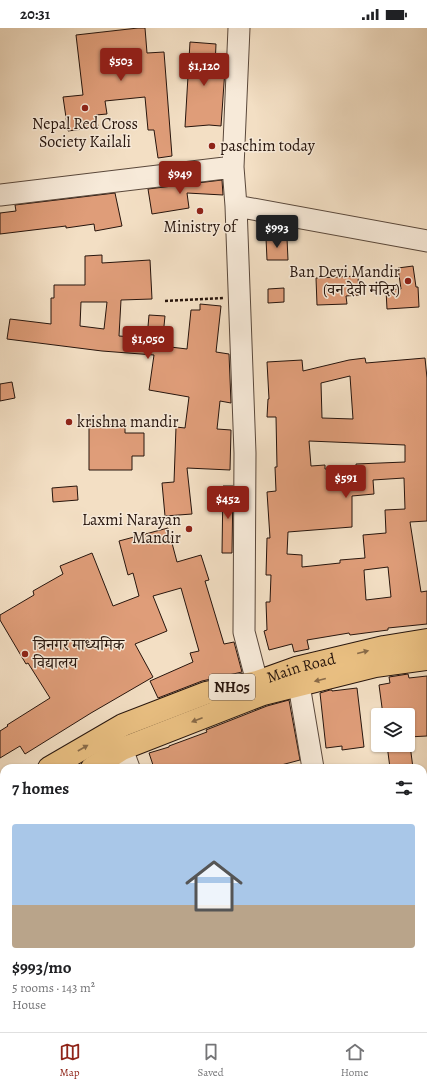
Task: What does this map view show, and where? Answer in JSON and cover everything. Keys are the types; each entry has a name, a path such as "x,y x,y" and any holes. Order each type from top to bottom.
{"main road":[{"name":"Main Road","path":"107,764 125,759 296,668 384,647 427,640"},
{"name":"Main Road","path":"56,764 123,725 206,693 299,685 375,666 427,659"}],"street":[{"path":"238,28 233,167 236,206 245,453 244,632 260,688"},
{"path":"0,195 233,167"},
{"path":"236,206 427,241"},
{"path":"299,685 312,764"}],"path":[{"path":"165,302 239,298"}],"building":[{"path":"145,28 147,53 164,52 172,156 158,158 154,130 148,130 145,97 105,101 107,114 96,115 98,127 68,131 63,97 83,95 76,35"},
{"path":"190,42 216,44 215,67 225,69 221,126 209,125 185,127"},
{"path":"222,180 223,195 187,193 189,208 152,214 148,189"},
{"path":"115,193 122,226 95,231 94,224 0,234 0,213 16,211 15,205"},
{"path":"266,238 287,238 288,260 267,260"},
{"path":"102,255 102,263 150,260 152,299 121,300 119,336 147,338 149,315 165,316 162,346 187,349 191,310 200,310 200,304 221,306 216,352 229,354 231,403 220,401 217,429 231,430 230,470 187,468 192,514 165,516 162,483 174,482 176,427 185,428 189,397 149,390 154,355 102,351 7,339 10,319 51,324 51,298 54,298 54,285 85,285 85,256","holes":["81,302 107,302 104,329 80,326"]},
{"path":"413,266 416,287 418,287 419,307 387,309 386,290 401,289 398,268"},
{"path":"358,276 359,295 346,296 347,304 317,305 316,278"},
{"path":"284,288 284,302 268,303 268,289"},
{"path":"365,358 366,363 425,358 427,378 427,521 410,522 421,592 427,591 427,624 388,628 388,630 350,635 349,633 307,640 309,649 294,652 292,644 269,650 264,631 267,630 266,602 270,602 271,575 266,575 267,538 270,538 267,492 276,491 275,467 277,467 276,417 267,417 269,399 267,362 302,360 303,371 349,360","holes":["350,376 353,419 322,418 321,383","309,441 405,445 405,462 356,464 356,468 325,469 325,465 311,466","404,478 405,509 385,510 386,533 363,535 365,558 340,560 340,563 302,567 302,555 287,554 288,532 352,527 352,496 374,494 373,480","388,567 391,597 366,600 364,570"]},
{"path":"12,382 15,398 0,401 0,384"},
{"path":"89,424 125,425 125,433 144,433 144,456 132,456 132,470 89,470"},
{"path":"77,486 78,500 53,502 52,488"},
{"path":"223,486 233,486 232,553 222,553"},
{"path":"168,528 177,562 201,555 209,580 205,581 224,644 234,642 242,672 202,681 158,698 150,681 193,662 190,653 199,651 181,588 153,596 167,631 135,644 153,677 25,754 20,746 0,758 0,731 50,698 28,663 26,664 0,620 0,615 34,595 33,591 63,574 60,566 92,553 113,606 139,596 133,573 128,575 119,541"},
{"path":"408,674 409,678 427,676 427,736 415,737 415,708 382,708 379,685 390,683 389,677"},
{"path":"357,688 364,747 342,750 342,746 326,748 320,693 330,690"},
{"path":"289,700 300,760 285,764 153,764 149,753 207,732 206,730 267,706"},
{"path":"388,752 411,752 412,764 389,764"}],"place":[{"name":"Nepal Red Cross Society Kailali","path":"85,108"},
{"name":"paschim today","path":"212,146"},
{"name":"Ministry of","path":"200,211"},
{"name":"Ban Devi Mandir (वन देवी मंदिर)","path":"408,281"},
{"name":"krishna mandir","path":"69,422"},
{"name":"Laxmi Narayan Mandir","path":"189,529"},
{"name":"त्रिनगर माध्यमिक विद्यालय","path":"25,654"}]}
